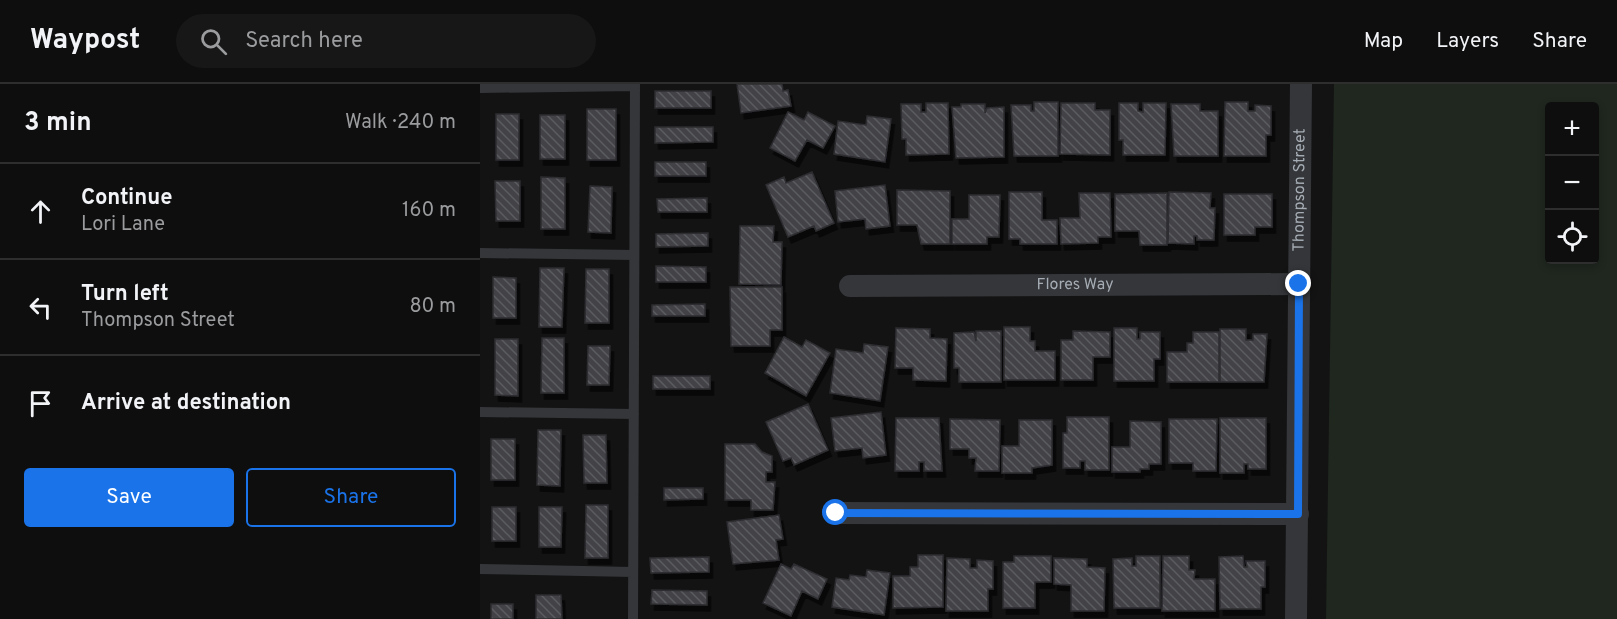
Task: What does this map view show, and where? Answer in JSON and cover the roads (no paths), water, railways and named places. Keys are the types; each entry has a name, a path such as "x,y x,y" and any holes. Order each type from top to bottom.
{"street":[{"name":"Thompson Street","path":"1296,619 1301,84"},
{"name":"Flores Way","path":"849,286 1299,284"},
{"path":"836,513 1298,514"}],"lane":[{"path":"480,88 635,85 633,619"},
{"path":"480,252 634,255"},
{"path":"480,412 634,414"},
{"path":"480,569 633,572"}]}
